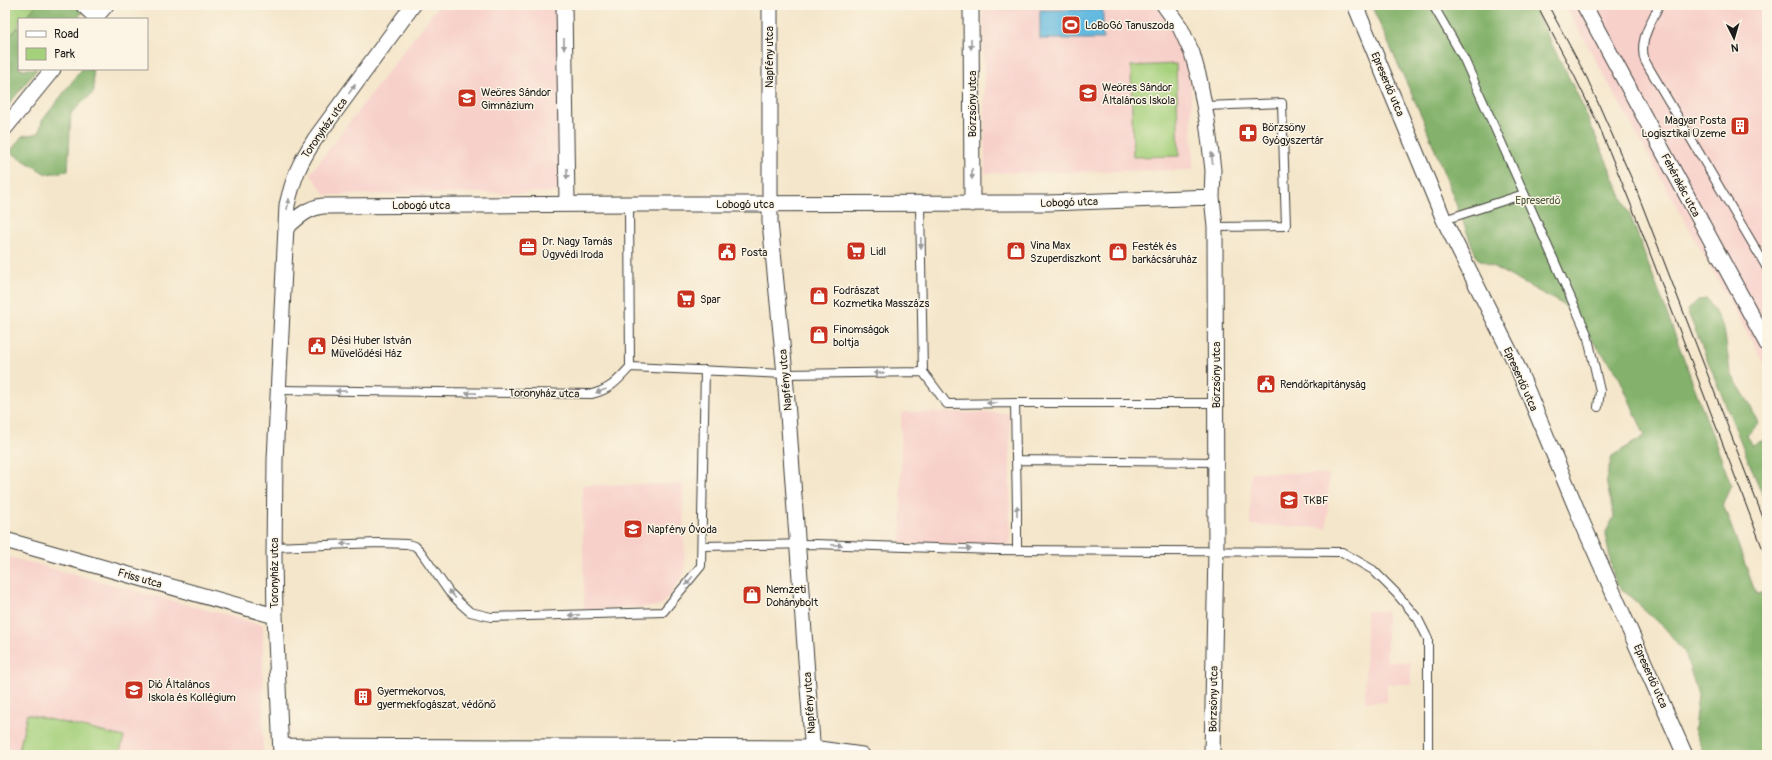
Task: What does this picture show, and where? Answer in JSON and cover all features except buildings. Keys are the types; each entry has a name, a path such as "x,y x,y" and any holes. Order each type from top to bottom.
{"street":[{"path":"82,5 95,18 106,5"},
{"name":"Toronyház utca","path":"281,750 274,616 275,460 288,205 294,176 300,161 413,5"},
{"path":"564,5 567,204"},
{"name":"Napfény utca","path":"770,5 769,204 785,374 812,751"},
{"name":"Börzsöny utca","path":"971,5 972,204"},
{"name":"Börzsöny utca","path":"1164,5 1180,27 1192,53 1199,78 1213,170 1212,197 1215,227 1216,550 1212,755"},
{"name":"Epreserdő utca","path":"1355,5 1444,220 1517,366 1582,522 1686,755"},
{"name":"Fehérakác utca","path":"1584,5 1767,344"},
{"path":"5,128 52,70"},
{"name":"Lobogó utca","path":"286,228 304,213 316,207 567,204 972,204 1048,203 1212,197"},
{"name":"Friss utca","path":"5,540 274,616"},
{"path":"281,750 812,751 862,755"}],"lane":[{"path":"1433,5 1464,59 1587,334 1600,391 1598,407"},
{"path":"1659,5 1642,46 1642,53 1645,61 1767,268"},
{"path":"1204,106 1282,103 1286,226 1215,227"},
{"path":"1444,220 1524,194"},
{"path":"629,204 630,367 785,374 923,372"},
{"path":"920,204 923,372 947,404 1216,403"},
{"name":"Toronyház utca","path":"279,390 592,394 604,391 618,381 630,367"},
{"path":"274,547 378,543 406,544 414,546 421,552 449,592 461,604 470,612 491,617 664,612 701,566 703,546 705,370"},
{"path":"1015,403 1017,550"},
{"path":"1016,460 1216,462"},
{"path":"703,546 798,544 1017,550 1216,550 1342,552 1373,570 1396,593 1418,619 1428,639 1428,755"}],"shaded area":[{"name":"Weöres Sándor Gimnázium","path":"439,5 559,5 567,192 326,195 310,174"},
{"name":"Weöres Sándor Általános Iskola","path":"983,5 1155,5 1188,45 1183,59 1191,84 1193,170 985,173"},
{"path":"1565,5 1767,5 1767,369"},
{"path":"901,412 1010,413 1010,545 901,544"},
{"name":"TKBF","path":"1251,472 1329,474 1327,528 1250,525"},
{"name":"Napfény Óvoda","path":"683,484 685,573 661,606 584,610 582,485"},
{"name":"Dió Általános Iskola és Kollégium","path":"5,556 263,625 263,755 5,755"},
{"path":"1366,611 1387,611 1387,662 1411,662 1411,684 1387,684 1387,702 1365,702"}],"green space":[{"path":"5,5 36,5 26,18 18,18 18,27 5,42"},
{"path":"36,5 88,5 78,18 26,18"},
{"name":"Epreserdő","path":"1371,5 1532,5 1579,98 1632,220 1731,485 1723,504 1756,594 1767,592 1767,755 1704,755 1694,729 1698,695 1685,653 1665,628 1615,583 1605,534 1614,517 1606,480 1612,456 1645,436 1617,372 1564,305 1477,258 1423,119"},
{"path":"18,27 18,70 36,70 5,109 5,42"},
{"path":"1176,64 1179,156 1133,157 1131,66"},
{"path":"81,70 93,70 94,92 71,113 68,171 46,174 10,152 22,136 39,133 42,121"},
{"path":"1707,299 1724,328 1730,372 1749,403 1758,423 1746,436 1752,445 1767,439 1767,506 1687,310 1698,300"},
{"path":"27,714 124,737 119,755 18,755"}],"water":[{"name":"LoBoGó Tanuszoda","path":"1040,10 1103,10 1103,39 1040,39"}],"waterway":[{"path":"5,8 8,5"}],"tram line":[{"path":"1537,5 1599,126 1640,227 1767,560"},
{"path":"1548,5 1587,78 1634,184 1767,528"}],"place":[{"name":"LoBoGó Tanuszoda","path":"1071,25"},
{"name":"Weöres Sándor Általános Iskola","path":"1088,93"},
{"name":"Weöres Sándor Gimnázium","path":"467,98"},
{"name":"Magyar Posta Logisztikai Üzeme","path":"1740,126"},
{"name":"Börzsöny Gyógyszertár","path":"1248,133"},
{"name":"Dr. Nagy Tamás Ügyvédi Iroda","path":"528,247"},
{"name":"Lidl","path":"856,251"},
{"name":"Vina Max Szuperdiszkont","path":"1016,251"},
{"name":"Posta","path":"727,252"},
{"name":"Festék és barkácsáruház","path":"1118,252"},
{"name":"Fodrászat Kozmetika Masszázs","path":"819,296"},
{"name":"Spar","path":"686,299"},
{"name":"Finomságok boltja","path":"819,335"},
{"name":"Dési Huber István Művelődési Ház","path":"317,346"},
{"name":"Rendőrkapitányság","path":"1266,384"},
{"name":"TKBF","path":"1289,500"},
{"name":"Napfény Óvoda","path":"633,529"},
{"name":"Nemzeti Dohánybolt","path":"752,595"},
{"name":"Dió Általános Iskola és Kollégium","path":"134,690"},
{"name":"Gyermekorvos, gyermekfogászat, védőnő","path":"363,697"}]}
